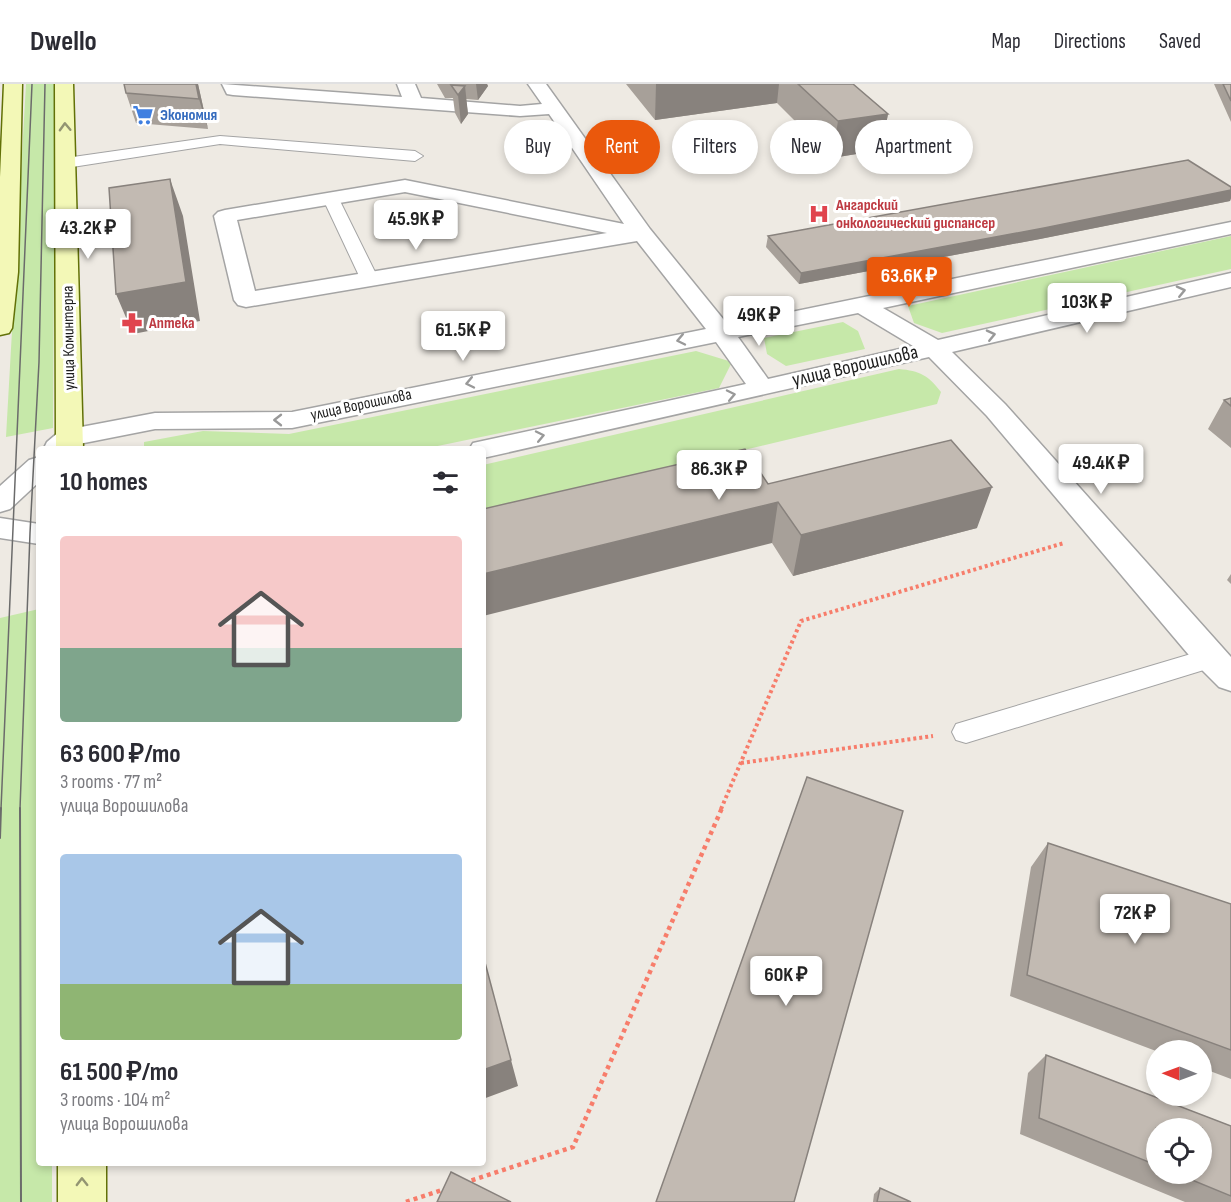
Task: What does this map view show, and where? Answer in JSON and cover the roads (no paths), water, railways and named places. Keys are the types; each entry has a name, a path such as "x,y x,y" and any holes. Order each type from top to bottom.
{"street":[{"path":"0,328 13,84"},
{"name":"улица Коминтерна","path":"64,84 66,445"},
{"path":"231,84 233,90 520,111 554,108"},
{"path":"406,84 414,103"},
{"path":"537,84 642,234 721,332 762,388"},
{"path":"405,186 642,234 246,300 225,216 405,186"},
{"name":"улица Ворошилова","path":"66,445 155,421 292,420 1231,228"},
{"path":"862,305 934,348 1231,280"},
{"name":"улица Ворошилова","path":"486,448 934,348 996,410 1210,658 1231,678"},
{"path":"0,502 36,469"},
{"path":"0,528 36,534"},
{"path":"82,1166 82,1202"}],"lane":[{"path":"66,163 220,140 415,156"},
{"path":"331,199 370,280"},
{"path":"966,732 1210,658"}],"tram line":[{"path":"1,809 32,84"},
{"path":"20,809 39,362 45,84"},
{"path":"0,838 1,808"},
{"path":"20,809 21,1202"}],"place":[{"name":"Экономия","path":"143,115"},
{"name":"Ангарский онкологический диспансер","path":"819,214"},
{"name":"Аптека","path":"132,323"}]}
